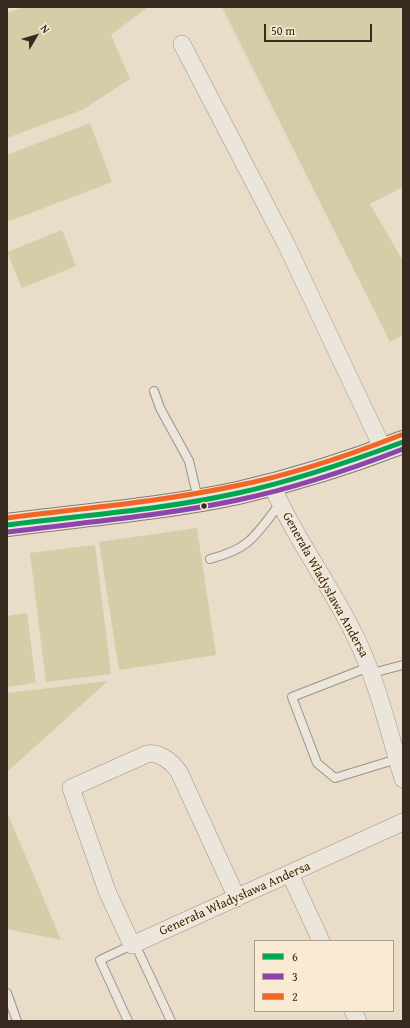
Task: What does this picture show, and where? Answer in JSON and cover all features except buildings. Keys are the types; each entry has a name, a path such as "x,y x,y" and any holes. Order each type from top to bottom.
{"street":[{"path":"7,525 199,500 276,494 318,472 397,447 286,244 182,44"},
{"name":"Generała Władysława Andersa","path":"276,494 356,639 370,670 398,753 403,779"},
{"path":"134,945 107,891 71,788 147,754 151,753 159,755 172,764 179,772 237,898"},
{"name":"Generała Władysława Andersa","path":"134,945 403,822"},
{"path":"290,874 321,940"},
{"path":"354,1012 358,1021"}],"lane":[{"path":"154,391 160,408 188,461 199,500"},
{"path":"210,559 234,552 252,539 276,494"},
{"path":"398,753 336,778 317,763 292,697 370,670 403,665"},
{"path":"128,1021 100,960 134,945 171,1021"},
{"path":"7,993 17,1021"}],"shaded area":[{"path":"24,7 148,7 111,35 130,79 82,110 7,138 7,13"},
{"path":"222,7 403,7 403,187 370,204 403,261 403,335 390,342"},
{"path":"90,123 112,182 7,222 7,155"},
{"path":"62,230 76,266 22,288 7,252"},
{"path":"197,528 216,655 119,670 99,542"},
{"path":"95,545 111,674 46,682 30,553"},
{"path":"27,613 36,683 7,687 7,616"},
{"path":"108,681 7,772 7,693"},
{"path":"7,812 61,940 7,929"}],"transit line":[{"name":"2","path":"7,518 150,501 256,482 319,464 401,435"},
{"name":"6","path":"7,525 181,504 238,493 280,483 362,457 403,442"},
{"name":"3","path":"8,532 152,515 238,500 322,478 403,449"}]}
